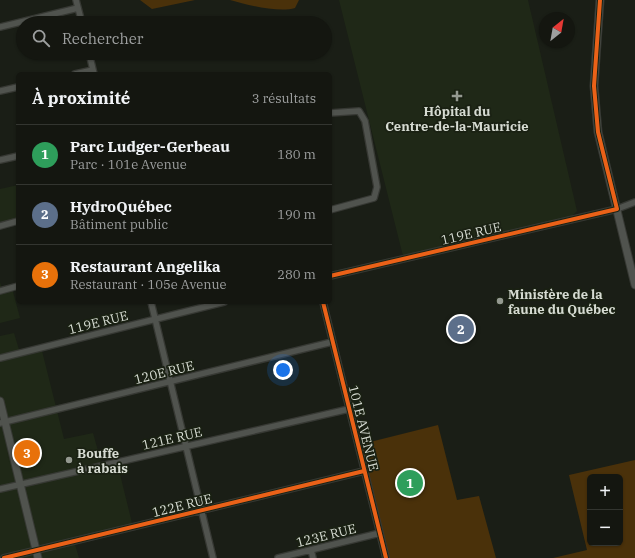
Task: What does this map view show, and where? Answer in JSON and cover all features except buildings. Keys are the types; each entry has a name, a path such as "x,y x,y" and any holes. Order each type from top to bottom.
{"street":[{"path":"76,0 80,16"},
{"path":"600,0 594,86 598,132 635,285"},
{"path":"45,16 78,8"},
{"path":"0,27 16,23"},
{"path":"91,60 94,72"},
{"path":"0,91 16,87"},
{"path":"332,113 358,111 365,120 377,187 374,198 332,209"},
{"path":"0,160 16,156"},
{"name":"119E RUE","path":"332,276 617,209 635,202"},
{"path":"0,226 16,222"},
{"path":"0,291 16,287"},
{"path":"151,304 213,558"},
{"name":"119E RUE","path":"0,358 216,304"},
{"name":"101E AVENUE","path":"323,304 386,558"},
{"name":"120E RUE","path":"3,423 332,342"},
{"path":"0,401 3,423 38,558"},
{"name":"121E RUE","path":"0,489 349,409"},
{"name":"122E RUE","path":"4,558 364,470"},
{"name":"123E RUE","path":"278,558 380,533"},
{"path":"311,550 313,558"}],"shaded area":[{"path":"140,0 195,0 152,9"},
{"path":"230,0 299,0 295,8 280,10"},
{"name":"Hôpital du Centre-de-la-Mauricie","path":"339,0 528,0 577,211 568,220 403,256"},
{"path":"16,185 16,222 0,226 0,189"},
{"path":"0,282 2,290 12,288 20,318 0,323"},
{"path":"14,333 20,353 41,347 64,439 93,433 102,465 117,462 133,527 74,541 79,558 0,558 0,336"},
{"path":"438,425 457,500 479,496 496,558 386,558 358,445"},
{"path":"635,460 635,558 553,558 587,550 569,475"}],"cycle path":[{"path":"332,276 617,209 598,132 594,86 600,0"},
{"path":"323,304 386,558"},
{"path":"4,558 364,471"}],"place":[{"name":"Hôpital du Centre-de-la-Mauricie","path":"457,96"},
{"name":"Ministère de la faune du Québec","path":"500,301"},
{"name":"HydroQuébec","path":"461,329"},
{"name":"Restaurant Angelika","path":"27,453"},
{"name":"Bouffe à rabais","path":"69,460"},
{"name":"Parc Ludger-Gerbeau","path":"410,483"}]}
